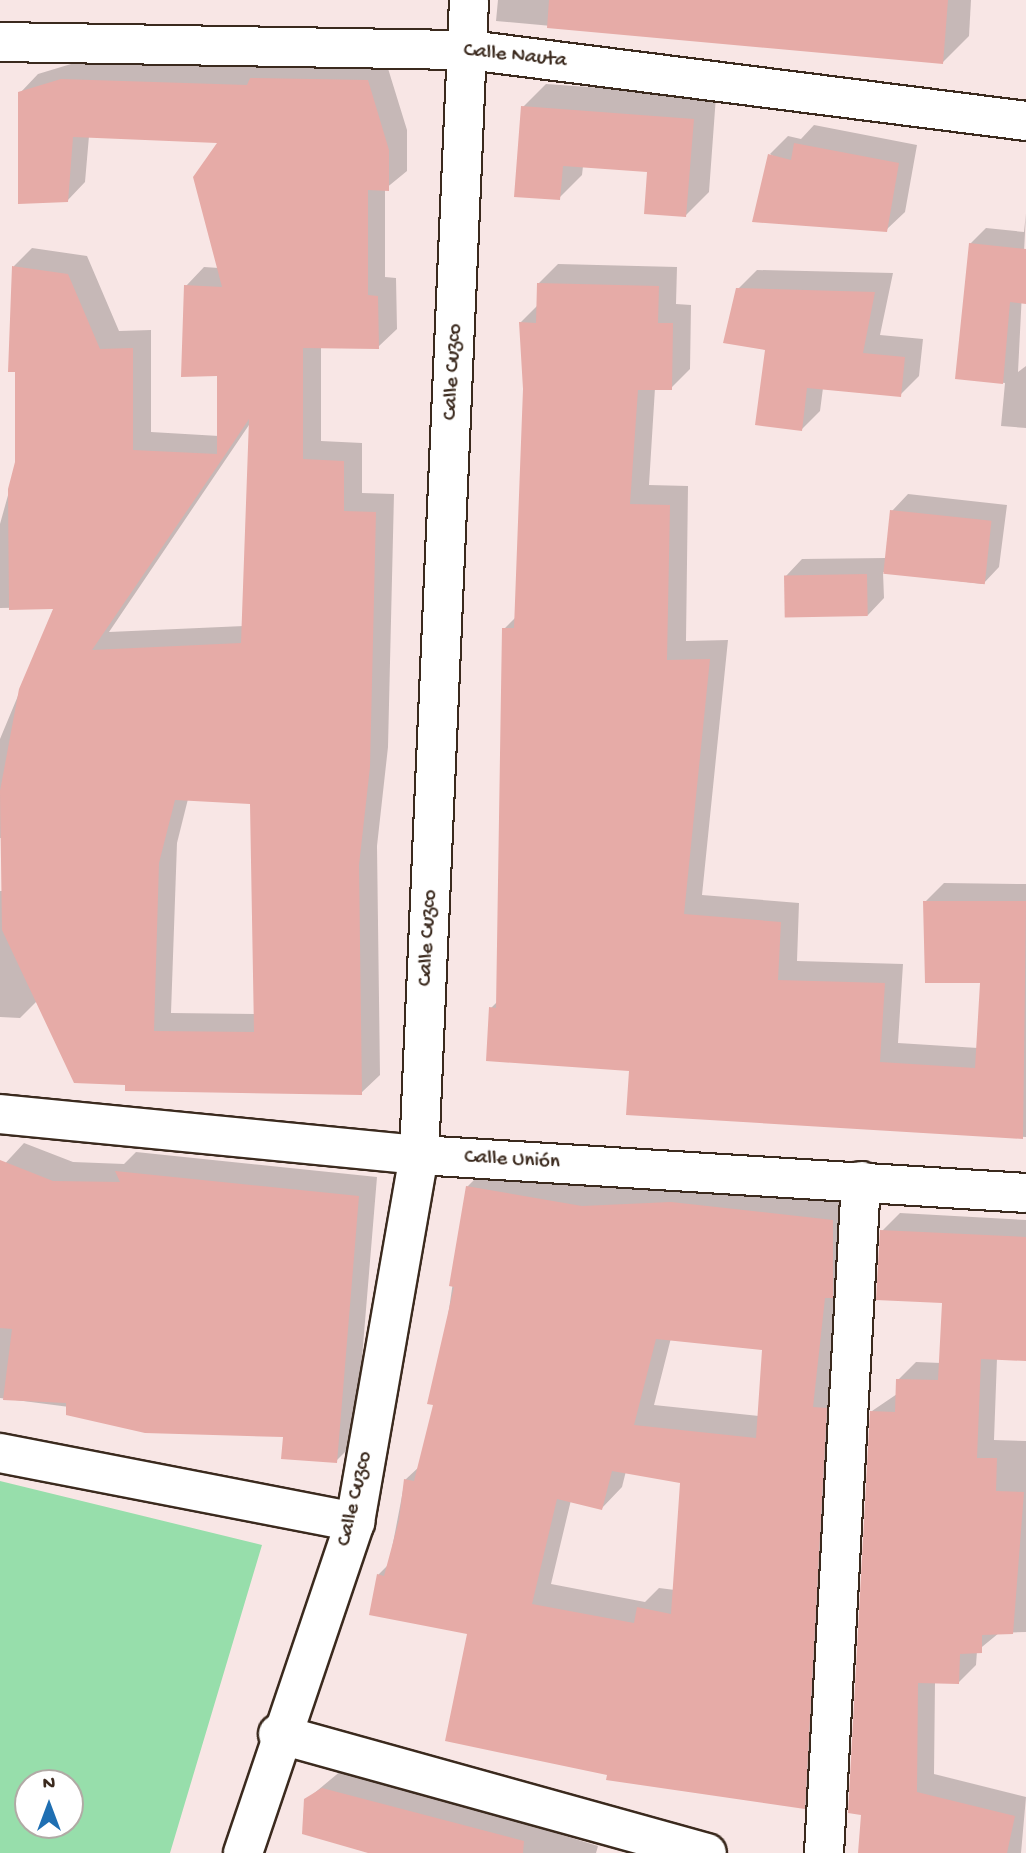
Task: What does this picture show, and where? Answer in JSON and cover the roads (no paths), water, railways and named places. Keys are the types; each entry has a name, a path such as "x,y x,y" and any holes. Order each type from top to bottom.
{"street":[{"name":"Calle Cuzco","path":"243,1853 278,1734 355,1522 419,1155 470,0"},
{"name":"Calle Nauta","path":"0,43 469,50 1026,121"},
{"name":"Calle Unión","path":"0,1114 419,1155 1026,1193"},
{"path":"824,1853 861,1181"},
{"path":"0,1453 355,1522"},
{"path":"278,1734 707,1853"}]}
